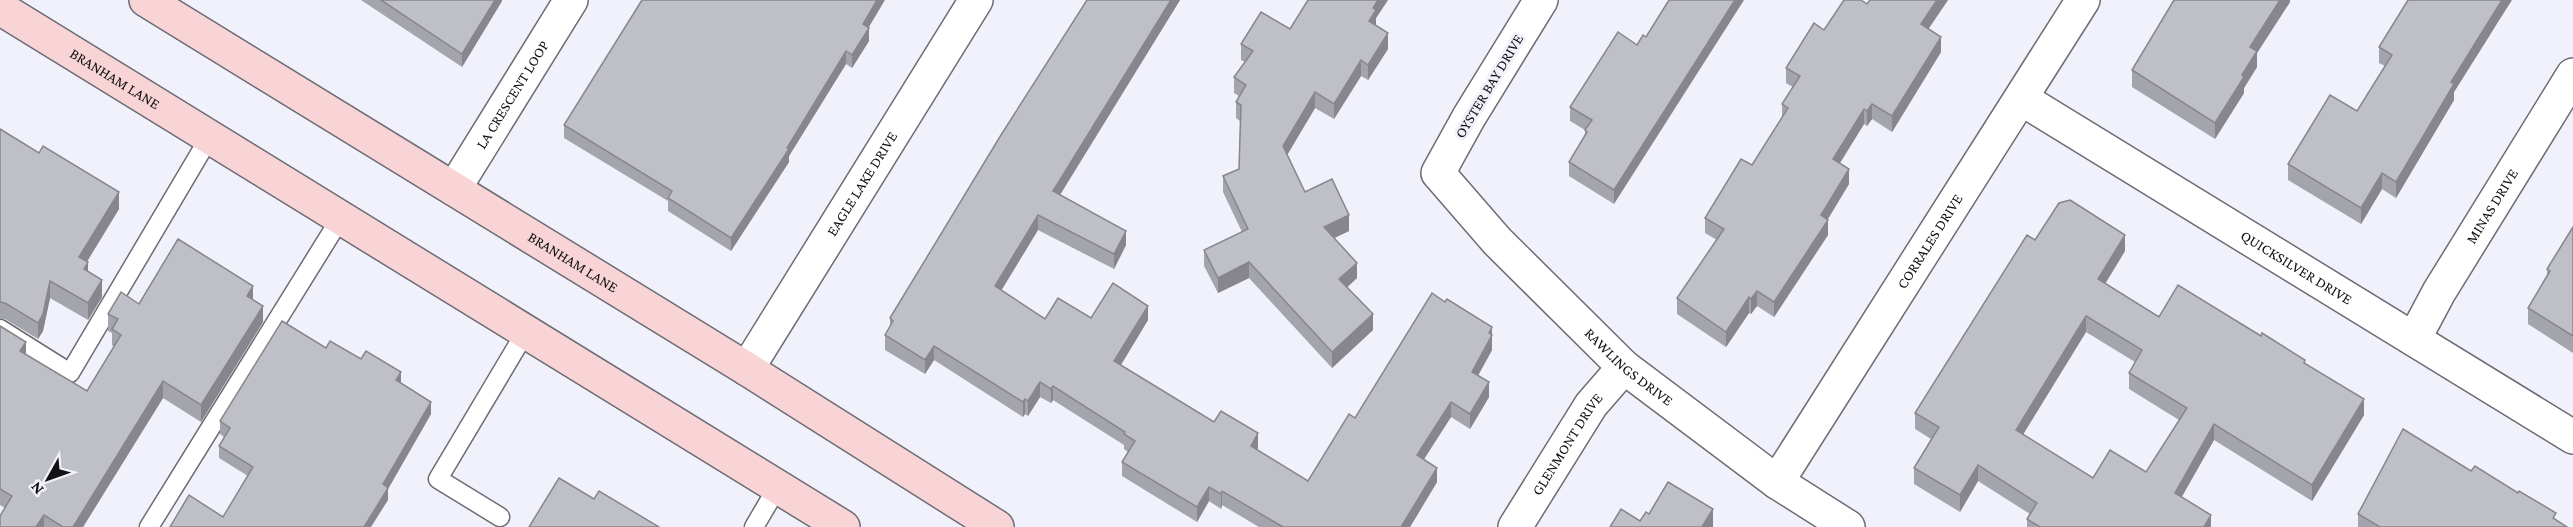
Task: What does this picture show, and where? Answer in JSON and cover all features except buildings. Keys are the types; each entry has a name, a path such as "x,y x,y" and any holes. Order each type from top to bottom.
{"main road":[{"name":"BRANHAM LANE","path":"146,0 747,369 997,527"},
{"name":"BRANHAM LANE","path":"0,8 777,488 831,524"}],"street":[{"name":"LA CRESCENT LOOP","path":"454,189 571,0"},
{"name":"EAGLE LAKE DRIVE","path":"747,369 976,0"},
{"name":"OYSTER BAY DRIVE","path":"1438,173 1469,117 1541,0"},
{"name":"CORRALES DRIVE","path":"1777,482 2083,0"},
{"name":"MINAS DRIVE","path":"2414,339 2439,292 2573,75"},
{"name":"QUICKSILVER DRIVE","path":"2022,99 2573,437"},
{"name":"RAWLINGS DRIVE","path":"1438,173 1497,241 1624,367 1777,482 1848,527"},
{"name":"GLENMONT DRIVE","path":"1515,527 1591,405 1624,367"}],"lane":[{"path":"0,329 70,373 209,138"},
{"path":"149,527 340,219"},
{"path":"500,517 438,478 525,333"},
{"path":"753,527 777,488"}]}
